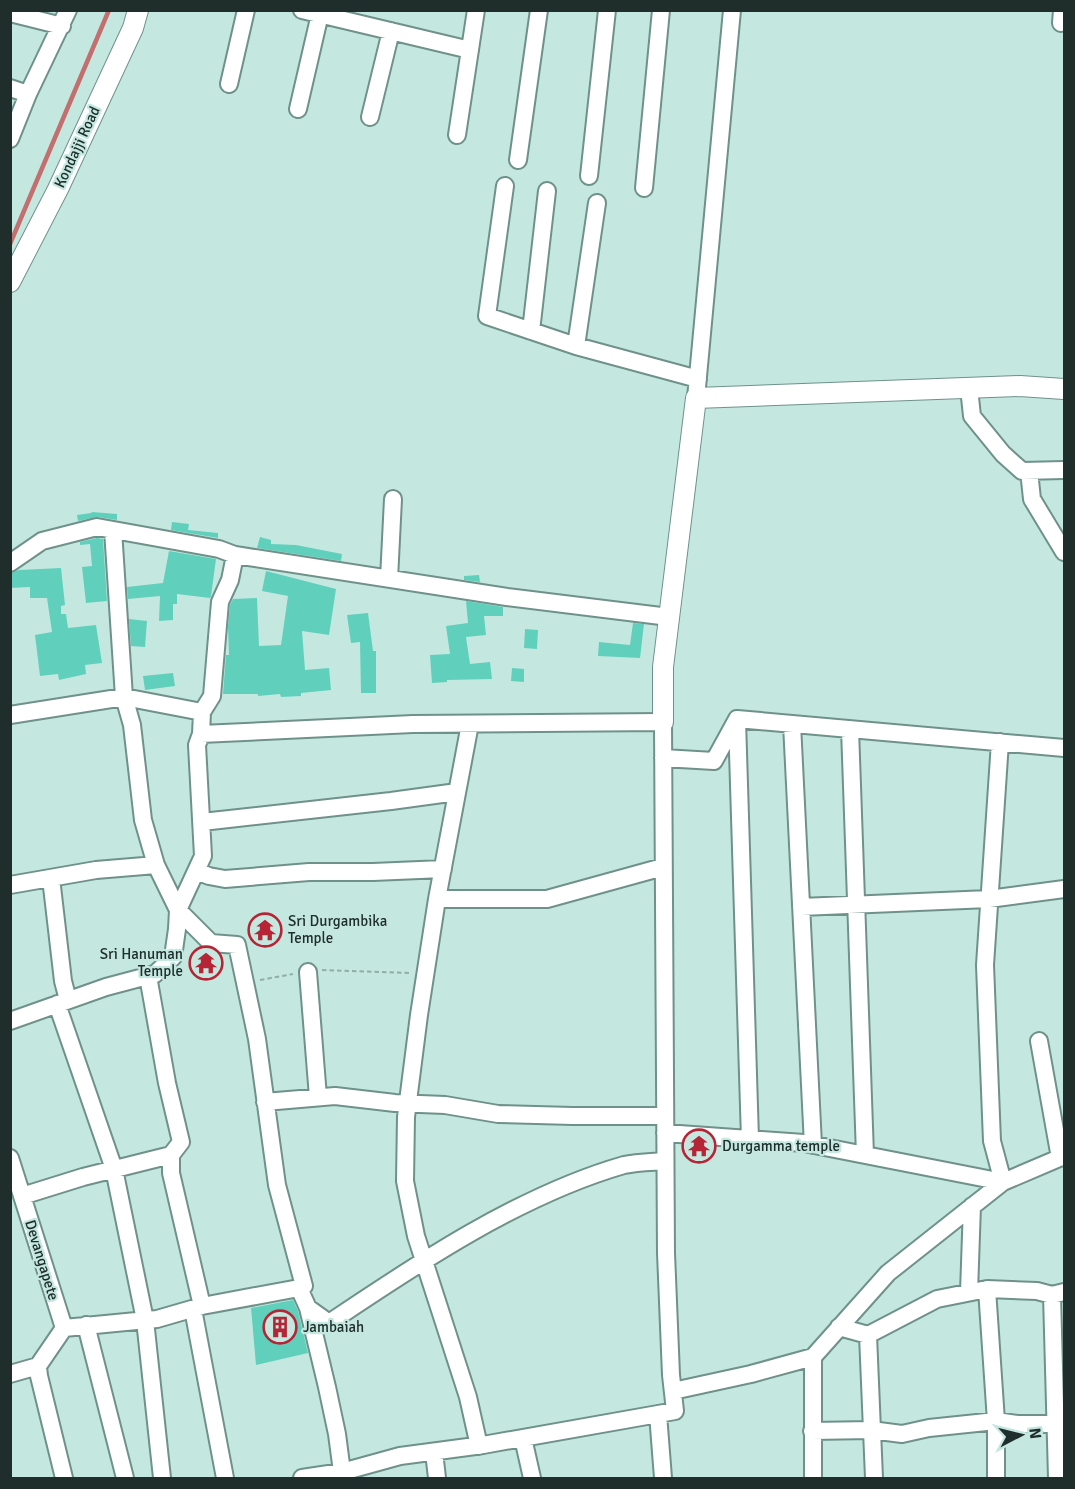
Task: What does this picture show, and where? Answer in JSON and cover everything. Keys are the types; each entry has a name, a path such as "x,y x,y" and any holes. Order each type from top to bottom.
{"street":[{"name":"Kondajji Road","path":"10,282 63,178 133,28 138,10"},
{"path":"229,84 246,10"},
{"path":"302,10 320,14 355,16 391,31 470,50"},
{"path":"457,135 476,10"},
{"path":"518,160 539,10"},
{"path":"589,176 607,10"},
{"path":"644,188 661,10"},
{"path":"303,1478 342,1472 400,1456 479,1446 675,1411 671,1374 666,1253 663,668 697,389 732,10"},
{"path":"10,13 65,18 28,94 10,139"},
{"path":"298,109 320,14"},
{"path":"370,117 391,31"},
{"path":"10,88 28,94"},
{"path":"505,186 487,316 697,389 1020,386 1065,389"},
{"path":"531,331 547,191"},
{"path":"576,346 597,203"},
{"path":"969,388 972,416 1003,454 1022,471 1065,470"},
{"path":"1029,471 1032,499 1065,552"},
{"path":"389,579 393,499"},
{"path":"10,563 42,541 96,527 219,549 235,555 507,597 669,617"},
{"path":"10,1374 38,1366 64,1328 157,1319 198,1307 304,1286 277,1185 257,1039 237,945 211,943 178,910 156,865 143,820 132,725 124,697 113,530"},
{"path":"10,1021 62,1002 155,974 173,957 178,910 203,856 197,745 201,734 202,712 212,696 220,602 230,580 235,555"},
{"path":"10,715 124,697 202,712"},
{"path":"663,758 714,761 737,719"},
{"path":"737,719 1065,748"},
{"path":"737,719 750,1139"},
{"path":"201,734 413,724 663,722"},
{"path":"470,724 425,976 408,1104 405,1181 416,1236 468,1397 479,1446"},
{"path":"792,724 813,1145"},
{"path":"850,729 865,1155"},
{"path":"1000,742 986,965 992,1141 1003,1182"},
{"path":"202,822 457,792"},
{"path":"10,885 96,870 156,865"},
{"path":"437,899 547,899 663,867"},
{"path":"196,871 225,879 309,872 443,869"},
{"path":"51,878 63,981 62,1002 114,1169 145,1320 162,1479"},
{"path":"801,908 989,899 1065,889"},
{"path":"308,972 318,1097"},
{"path":"22,1196 73,1179 171,1155 182,1142 167,1083 148,976"},
{"path":"673,1391 751,1374 813,1357 888,1273 1003,1182 1062,1157 1038,1041"},
{"path":"265,1102 335,1096 445,1106 498,1114 573,1116 665,1124 750,1139 813,1145 1003,1182"},
{"path":"171,1155 171,1173 198,1307 225,1479"},
{"name":"Devangapete","path":"10,1158 64,1328"},
{"path":"308,1308 329,1323 424,1260 560,1188 626,1165 665,1161"},
{"path":"969,1292 972,1206"},
{"path":"299,1288 308,1308 337,1434 342,1472"},
{"path":"839,1327 868,1335 938,1299 987,1289 1058,1293 1057,1479"},
{"path":"987,1289 996,1421 996,1479"},
{"path":"86,1325 125,1479"},
{"path":"868,1335 874,1479"},
{"path":"813,1357 813,1479"},
{"path":"38,1366 64,1479"},
{"path":"658,1414 663,1479"},
{"path":"812,1431 872,1430 902,1434 929,1428 996,1421 1018,1424 1057,1424"},
{"path":"523,1438 532,1479"},
{"path":"434,1452 436,1479"}],"path":[{"path":"245,983 327,970 407,972 425,976"}],"building":[{"path":"92,512 117,514 117,520 98,517 78,521 77,515"},
{"path":"172,522 189,524 188,530 218,533 218,538 171,530"},
{"path":"260,537 271,540 271,544 296,545 342,554 341,561 257,548"},
{"path":"103,539 107,601 86,603 82,567 92,566 90,544 80,545 80,542"},
{"path":"169,551 216,559 211,596 210,598 177,594 177,604 173,604 173,620 159,621 160,596 128,599 127,587 163,583"},
{"path":"61,568 65,605 61,606 61,614 66,614 68,628 96,625 102,663 85,665 86,674 59,680 58,674 40,676 35,635 52,632 47,598 30,598 30,587 10,588 10,573 19,570"},
{"path":"266,571 336,589 329,635 302,631 305,670 329,668 331,690 281,697 280,694 258,696 258,694 223,694 226,655 229,655 230,605 233,599 257,598 259,646 281,645 288,596 262,591"},
{"path":"479,575 480,582 464,580 464,576"},
{"path":"466,601 503,607 503,616 484,616 486,635 466,637 470,664 490,662 492,679 447,680 447,682 432,683 430,655 450,654 446,626 468,623"},
{"path":"368,613 373,651 376,651 376,693 361,693 360,642 351,643 347,615"},
{"path":"129,619 147,621 145,647 131,646"},
{"path":"633,623 644,624 640,658 598,656 599,642 630,645"},
{"path":"525,629 538,630 537,649 524,648"},
{"path":"512,668 524,669 524,682 511,681"},
{"path":"173,673 175,686 145,690 143,676"},
{"name":"Jambaiah","path":"293,1300 298,1311 308,1353 256,1365 251,1308"}],"waterway":[{"path":"10,244 109,10"}],"place":[{"name":"Sri Durgambika Temple","path":"265,930"},
{"name":"Sri Hanuman Temple","path":"206,963"},
{"name":"Durgamma temple","path":"699,1146"},
{"name":"Jambaiah","path":"280,1327"}]}
